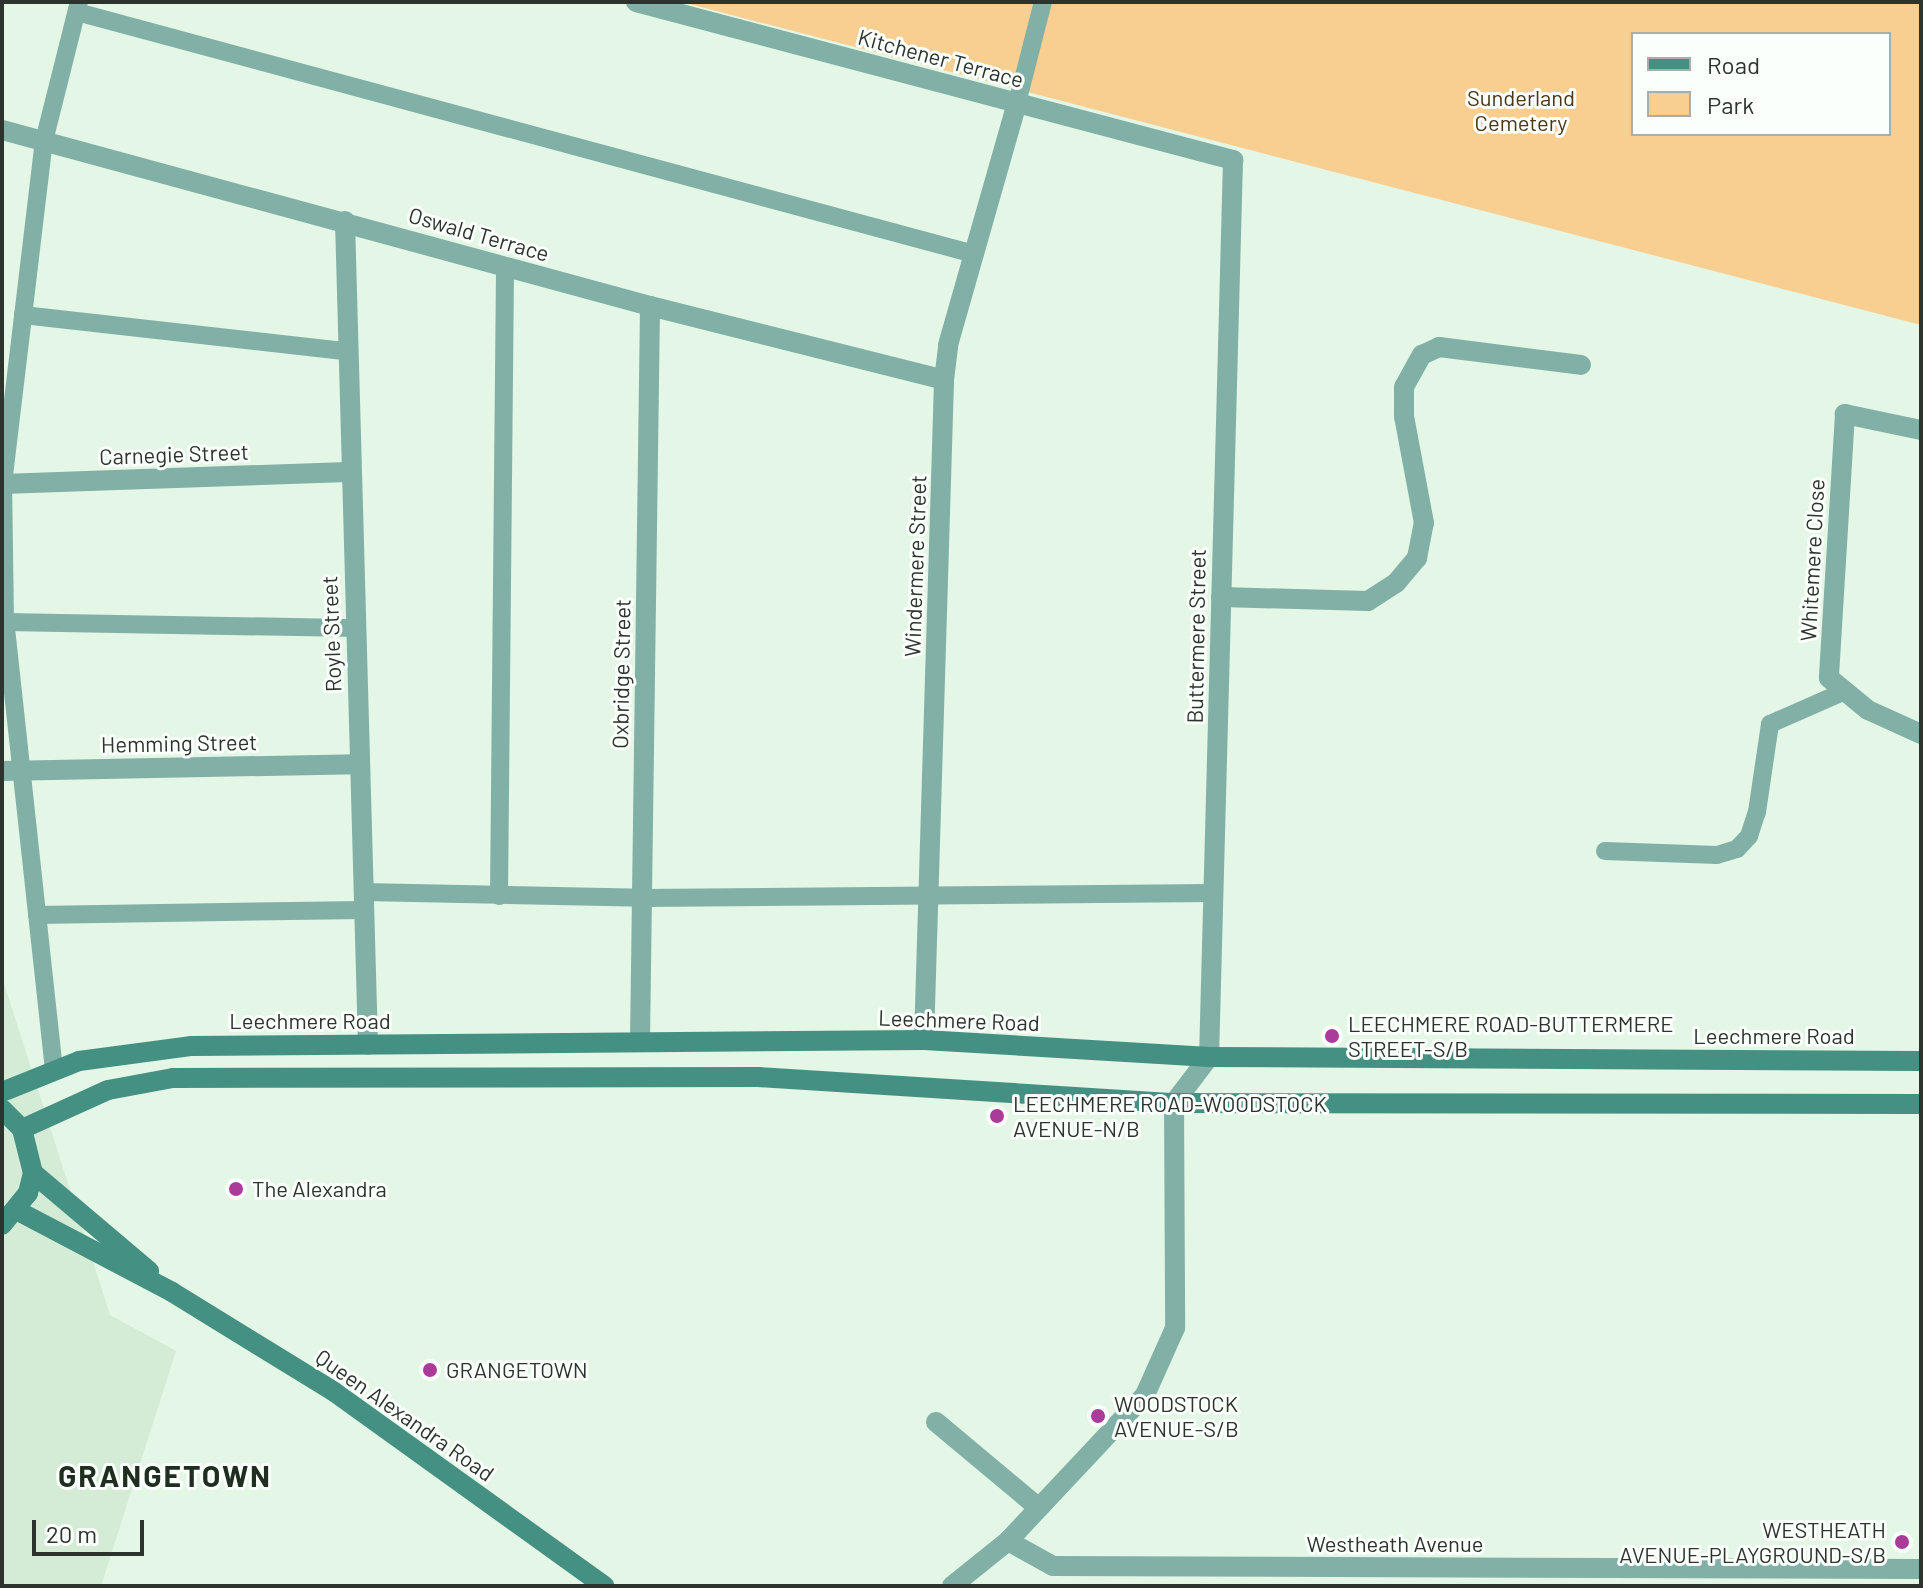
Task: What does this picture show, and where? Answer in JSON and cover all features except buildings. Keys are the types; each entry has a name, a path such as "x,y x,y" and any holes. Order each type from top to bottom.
{"street":[{"name":"Kitchener Terrace","path":"636,2 1233,160"},
{"name":"Windermere Street","path":"924,1040 944,380 948,345 1017,103"},
{"name":"Oswald Terrace","path":"2,130 650,306 944,380"},
{"name":"Buttermere Street","path":"1209,1057 1233,160"},
{"name":"Royle Street","path":"345,221 348,472 356,628 357,764 368,1045"},
{"name":"Oxbridge Street","path":"640,1042 650,306"},
{"path":"1221,597 1368,601 1396,583 1417,558 1424,523 1404,416 1404,387 1409,370 1422,355 1439,347 1581,365"},
{"name":"Whitemere Close","path":"1921,430 1845,414 1829,678 1868,710 1921,734"},
{"name":"Carnegie Street","path":"2,484 348,472"},
{"name":"Hemming Street","path":"11,771 357,764"},
{"name":"Leechmere Road","path":"2,1092 54,1070 122,1053 192,1046 924,1040 1209,1057 1921,1061"},
{"path":"952,1586 1008,1541 1145,1395 1175,1328 1174,1103 1209,1057"},
{"path":"22,1129 108,1090 173,1078 758,1077 1174,1103 1921,1104"},
{"path":"2,1109 22,1129 31,1150 33,1173 10,1218"},
{"name":"Queen Alexandra Road","path":"33,1173 172,1292"},
{"name":"Queen Alexandra Road","path":"10,1218 172,1292 333,1391 604,1586"},
{"path":"936,1422 1039,1508"},
{"name":"Westheath Avenue","path":"1008,1541 1053,1566 1789,1577 1921,1569"}],"lane":[{"path":"1017,103 1043,2"},
{"path":"54,1070 37,915 11,771 2,484 44,141 78,7 974,254"},
{"path":"499,896 505,267"},
{"path":"23,315 346,351"},
{"path":"5,622 356,628"},
{"path":"1605,851 1717,855 1737,849 1749,836 1757,812 1770,724 1845,691"},
{"path":"37,915 499,896 642,898 929,893 1213,893"}],"shaded area":[{"path":"2,977 110,1315 176,1351 101,1586 2,1586"}],"green space":[{"name":"Sunderland Cemetery","path":"682,2 1921,2 1921,325"}],"place":[{"name":"LEECHMERE ROAD-BUTTERMERE STREET-S/B","path":"1332,1036"},
{"name":"LEECHMERE ROAD-WOODSTOCK AVENUE-N/B","path":"997,1116"},
{"name":"The Alexandra","path":"236,1189"},
{"name":"GRANGETOWN","path":"430,1370"},
{"name":"WOODSTOCK AVENUE-S/B","path":"1098,1416"},
{"name":"WESTHEATH AVENUE-PLAYGROUND-S/B","path":"1902,1542"}],"district":[{"name":"GRANGETOWN","path":"165,1475"}]}
